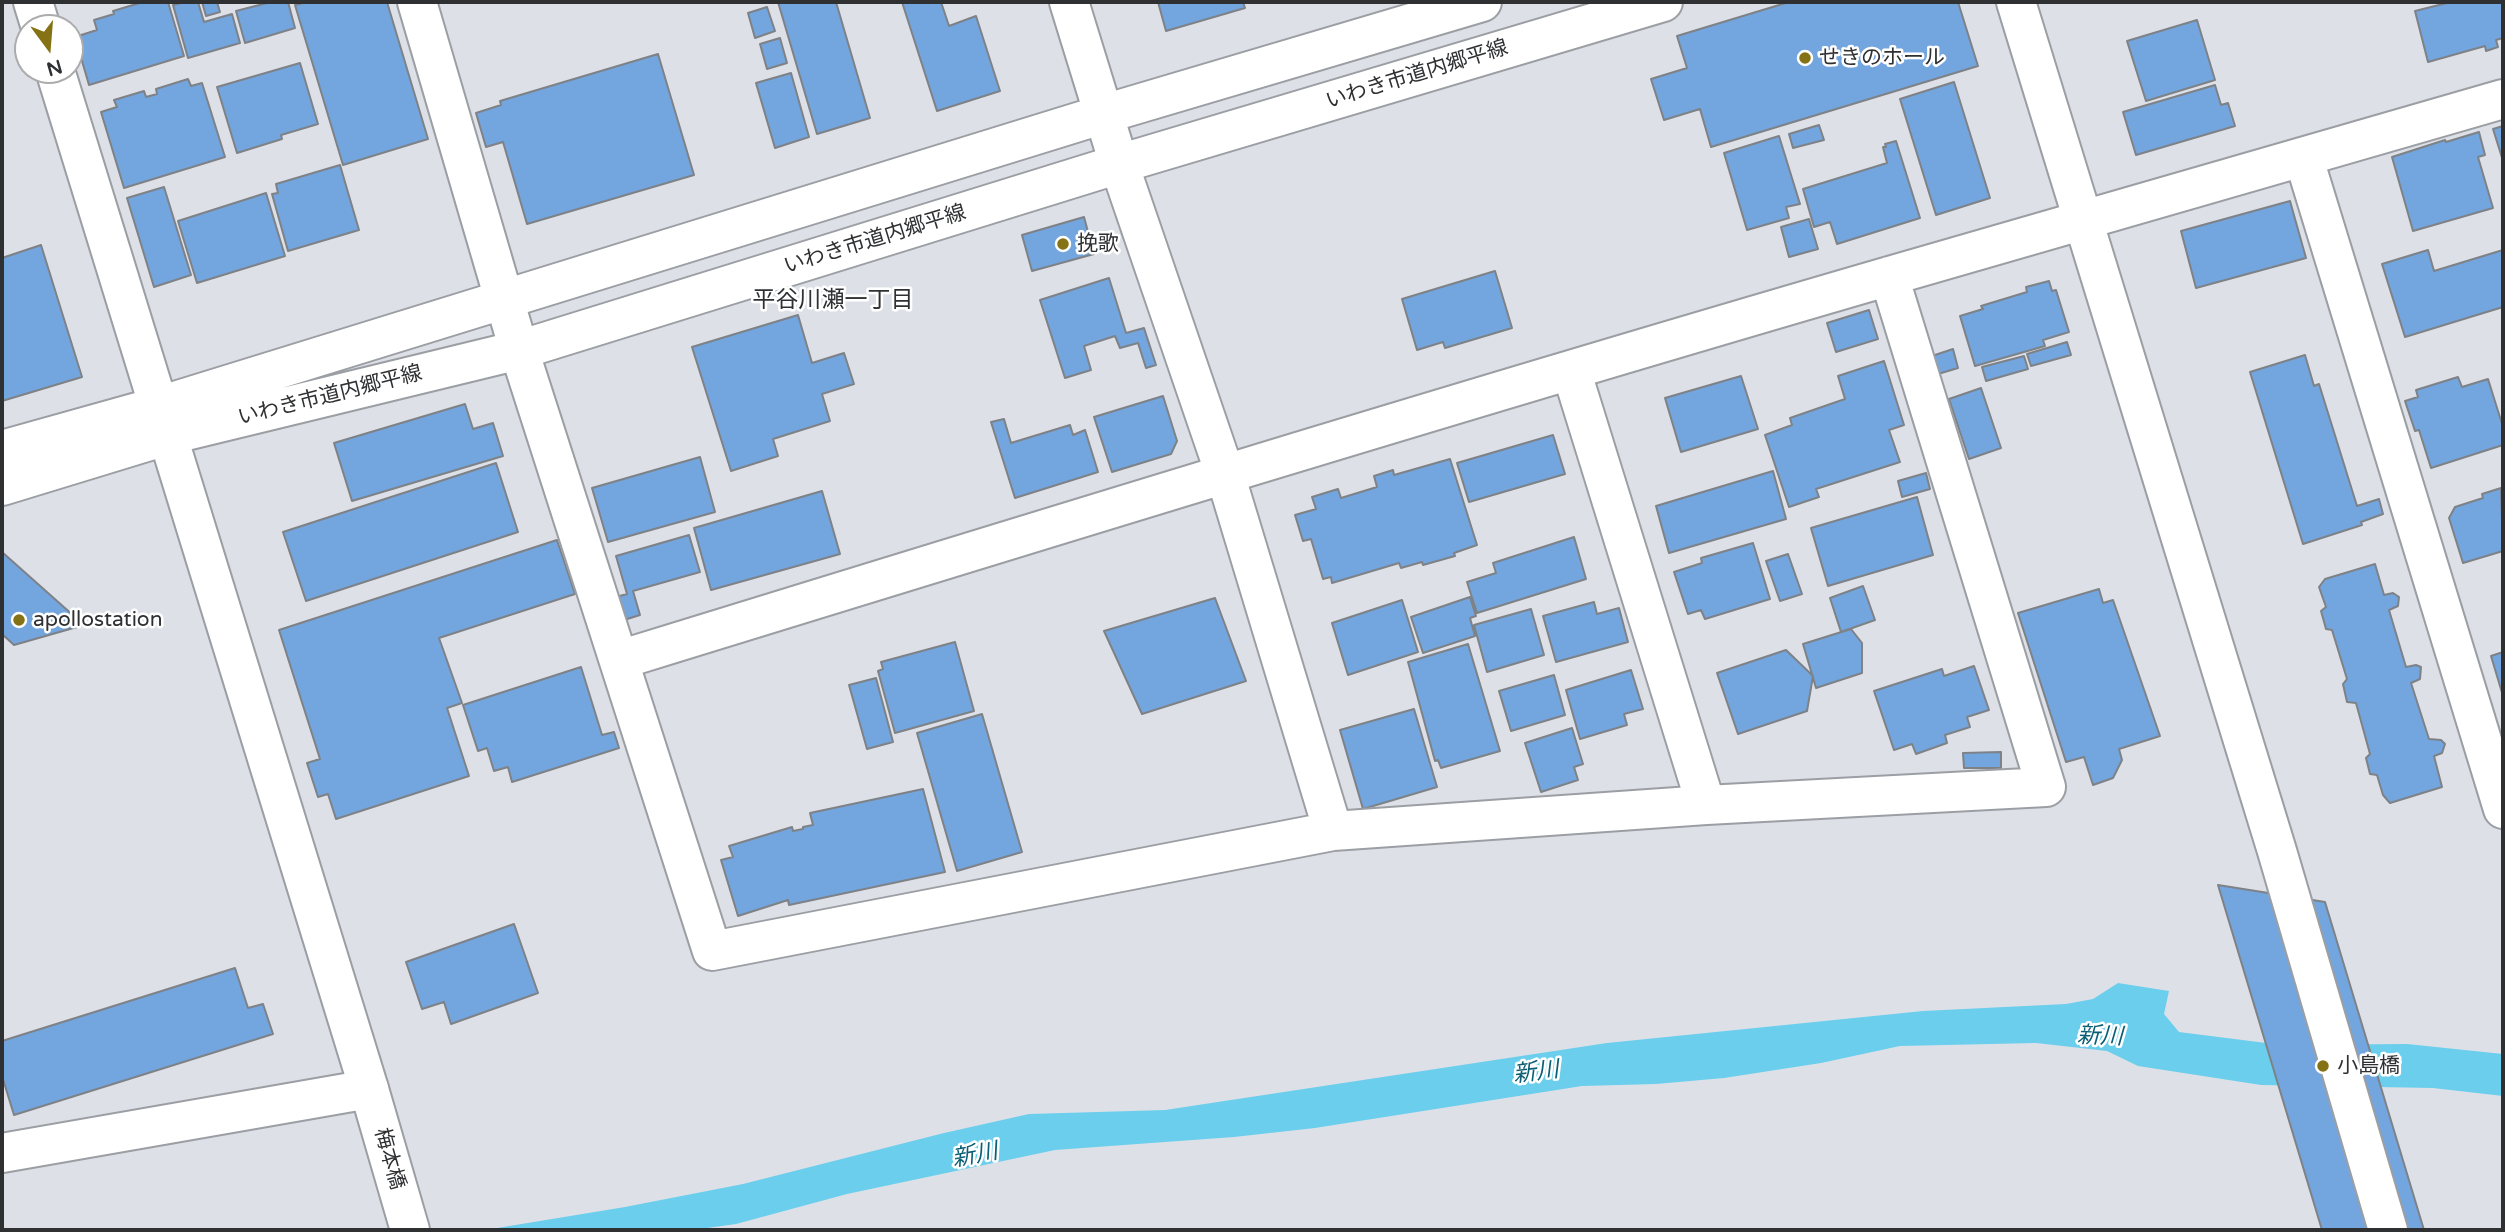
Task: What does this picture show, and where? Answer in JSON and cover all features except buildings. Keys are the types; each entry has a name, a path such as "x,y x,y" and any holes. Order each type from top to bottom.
{"street":[{"path":"417,2 519,350 712,951 1333,831 1706,805 2046,787 1889,276"},
{"path":"1069,2 1119,164 1225,474 1333,831"},
{"name":"いわき市道内郷平線","path":"2,486 164,421 504,299 1104,114 1482,2"},
{"name":"いわき市道内郷平線","path":"2,450 164,421 519,350 1119,164 1663,2"},
{"path":"2016,2 2277,851 2388,1230"},
{"name":"梅本橋","path":"59,84 410,1230"},
{"path":"619,660 1571,370 2503,99"},
{"path":"2304,159 2503,809"},
{"path":"1571,370 1706,805"},
{"path":"2,1153 369,1089"}],"water":[{"name":"新川","path":"2118,983 2169,991 2164,1014 2179,1032 2282,1045 2407,1044 2503,1054 2503,1096 2433,1088 2261,1085 2138,1066 2107,1051 2036,1043 1900,1046 1821,1063 1724,1078 1656,1084 1582,1086 1315,1128 1234,1137 1055,1150 847,1194 736,1224 693,1230 485,1230 743,1184 1029,1114 1165,1110 1607,1043 1923,1011 2066,1004 2093,999"}],"place":[{"name":"せきのホール","path":"1805,58"},
{"name":"挽歌","path":"1063,244"},
{"name":"apollostation","path":"19,620"},
{"name":"小島橋","path":"2323,1066"}],"district":[{"name":"平谷川瀬一丁目","path":"833,301"}]}
